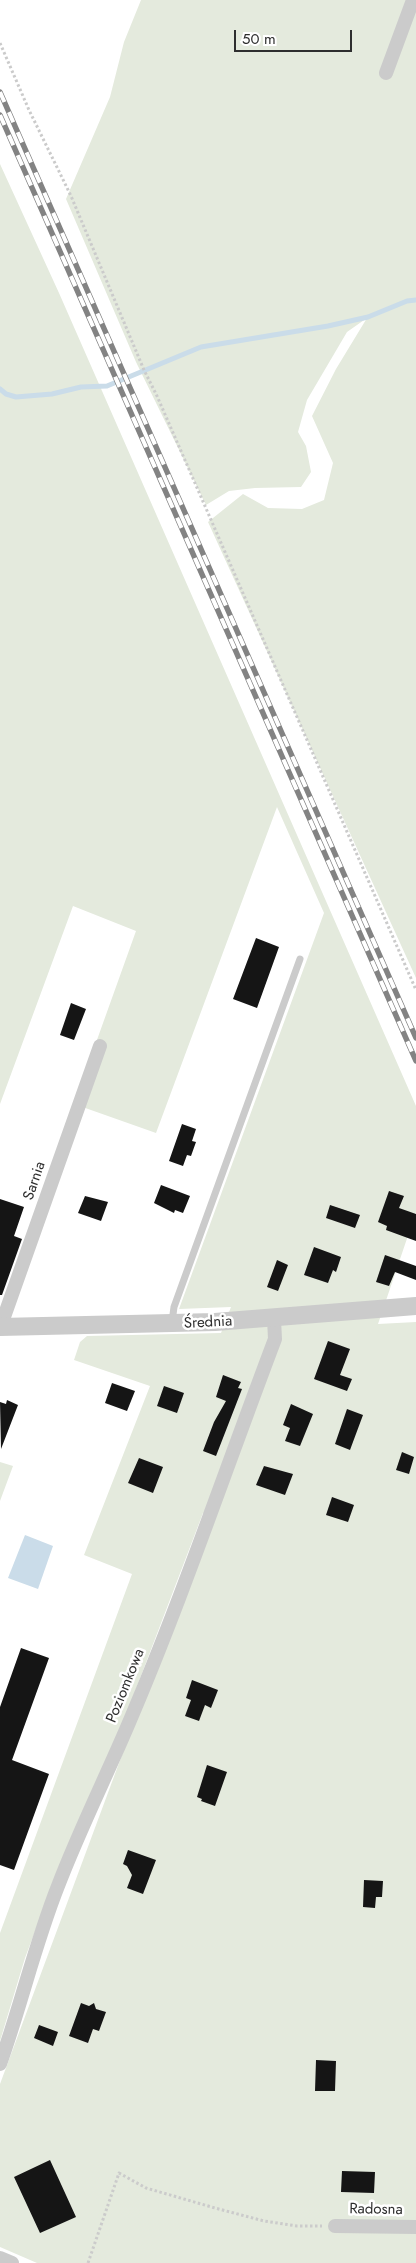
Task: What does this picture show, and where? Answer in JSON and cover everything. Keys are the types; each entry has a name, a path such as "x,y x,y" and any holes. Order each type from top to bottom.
{"street":[{"path":"386,73 412,0"},
{"name":"Sarnia","path":"2,1328 4,1317 100,1046"},
{"name":"Średnia","path":"2,1328 172,1325 274,1319 416,1306"},
{"name":"Poziomkowa","path":"0,2064 52,1902 155,1658 275,1339 274,1319"},
{"name":"Radosna","path":"335,2226 416,2227"},
{"path":"0,2258 12,2263"}],"lane":[{"path":"172,1325 174,1306 300,959"}],"path":[{"path":"0,43 29,110 71,196 144,370 416,990"},
{"path":"88,2263 120,2173 146,2188 264,2221 297,2226 335,2226"}],"shaded area":[{"path":"141,0 416,0 416,978 208,522 243,494 268,508 302,509 324,500 333,463 312,416 336,369 367,318 347,332 307,400 298,432 306,446 311,472 301,487 255,488 229,491 206,505 136,362 66,199 110,97 124,42"},
{"path":"0,164 59,293 416,1106 416,1212 378,1324 416,1322 416,2263 37,2263 0,2247 0,2084 132,1728 214,1516 203,1513 123,1723 57,1873 25,1958 0,2041 0,1933 132,1574 84,1555 150,1386 74,1360 80,1342 87,1336 221,1333 231,1307 179,1309 324,913 277,807 156,1133 74,1104 136,931 73,906 0,1104"},
{"path":"0,1462 13,1466 0,1501"}],"water":[{"path":"25,1535 53,1546 38,1589 8,1578"}],"building":[{"path":"256,938 279,947 257,1008 233,999"},
{"path":"71,1003 86,1009 74,1040 60,1035"},
{"path":"182,1124 196,1129 192,1141 196,1142 191,1156 187,1155 183,1166 169,1161"},
{"path":"161,1185 190,1196 183,1213 175,1210 174,1213 154,1203"},
{"path":"389,1191 404,1196 399,1208 416,1214 416,1241 386,1230 387,1226 378,1222"},
{"path":"85,1196 108,1202 101,1221 78,1213"},
{"path":"0,1199 24,1207 14,1236 22,1239 2,1295 0,1295"},
{"path":"330,1205 360,1215 355,1228 326,1218"},
{"path":"314,1247 341,1257 336,1272 333,1270 328,1283 304,1275"},
{"path":"385,1255 416,1266 416,1280 395,1272 389,1286 376,1282"},
{"path":"277,1260 288,1265 278,1291 267,1287"},
{"path":"328,1341 350,1349 340,1375 352,1379 347,1391 314,1379"},
{"path":"223,1375 241,1382 238,1388 242,1389 216,1456 203,1451 214,1422 226,1401 216,1397"},
{"path":"112,1383 135,1391 127,1411 105,1403"},
{"path":"164,1386 184,1393 177,1413 157,1406"},
{"path":"7,1400 18,1405 1,1449 0,1402 6,1404"},
{"path":"291,1404 313,1414 300,1446 285,1441 290,1428 283,1425"},
{"path":"347,1409 363,1415 350,1450 335,1444"},
{"path":"402,1452 414,1457 409,1474 396,1470"},
{"path":"139,1458 163,1467 153,1493 128,1483"},
{"path":"264,1466 293,1474 285,1495 256,1485"},
{"path":"332,1497 354,1505 348,1522 326,1515"},
{"path":"21,1648 49,1658 12,1760 49,1774 14,1870 0,1865 0,1707"},
{"path":"192,1680 218,1690 211,1708 205,1705 199,1721 185,1716 191,1700 186,1698"},
{"path":"207,1765 227,1772 215,1806 201,1801 202,1799 197,1797"},
{"path":"128,1850 156,1860 143,1894 127,1888 132,1875 127,1866 123,1864"},
{"path":"364,1880 383,1881 382,1897 376,1897 375,1908 363,1907"},
{"path":"81,2003 89,2006 94,2003 96,2009 106,2012 99,2031 93,2029 88,2043 69,2036"},
{"path":"39,2025 58,2032 53,2046 34,2038"},
{"path":"316,2060 336,2061 335,2091 315,2091"},
{"path":"50,2160 76,2217 40,2233 14,2177"},
{"path":"342,2171 375,2172 374,2193 341,2192"}],"waterway":[{"path":"0,389 6,394 16,397 52,394 81,387 107,386 201,347 328,326 368,317 407,301 416,300"}],"railway":[{"path":"0,92 416,1038"},
{"path":"0,115 416,1061"}]}
